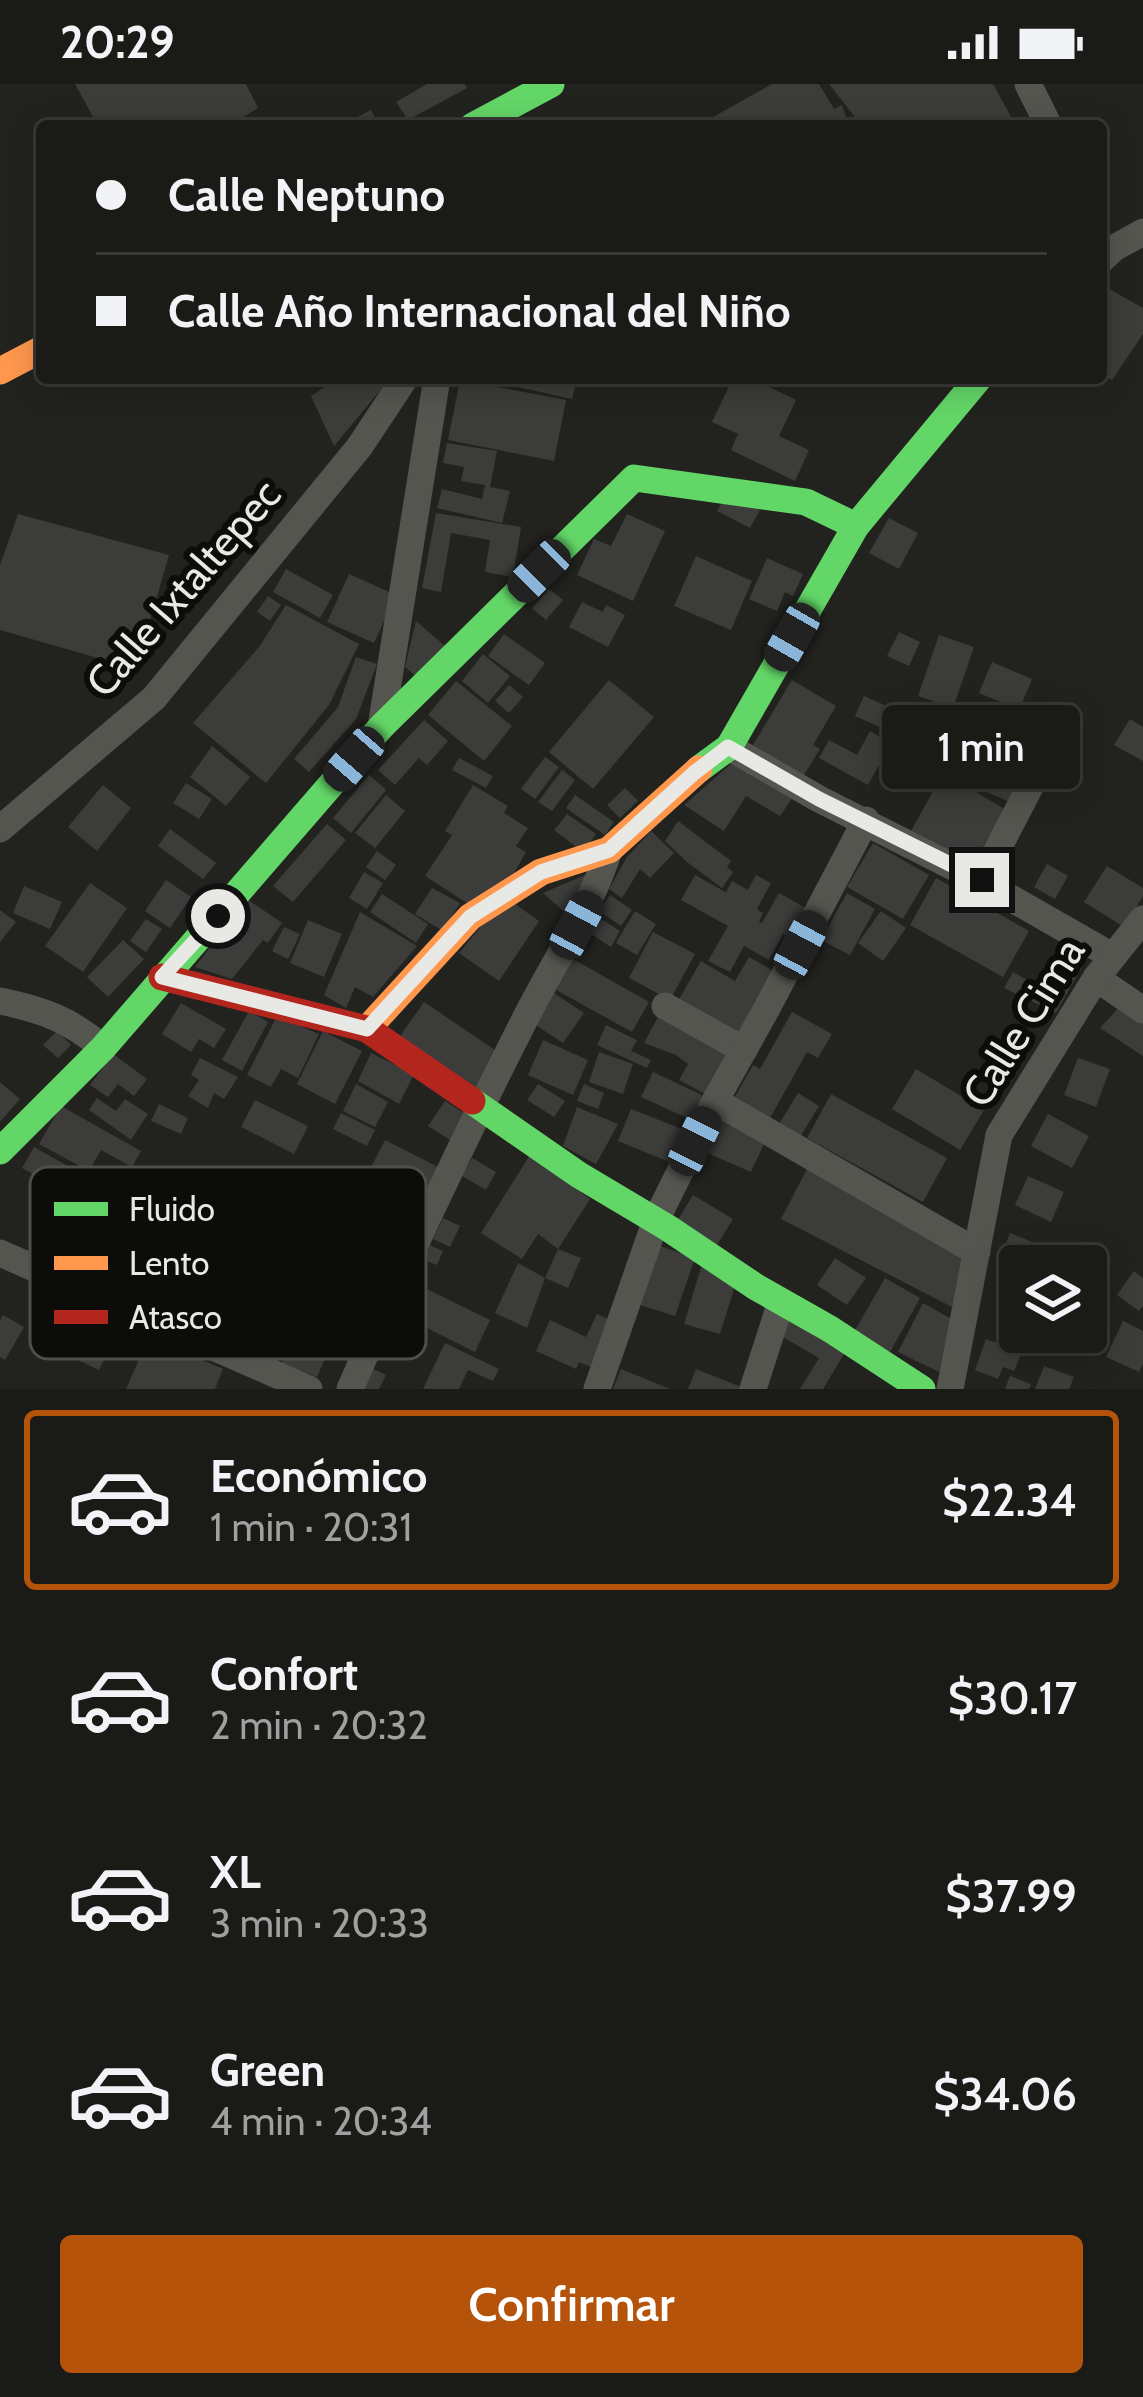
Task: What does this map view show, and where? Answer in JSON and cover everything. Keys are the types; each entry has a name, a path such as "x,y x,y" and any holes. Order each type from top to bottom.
{"street":[{"path":"482,120 496,84"},
{"path":"485,120 551,84"},
{"path":"1028,84 1046,120"},
{"path":"1107,243 1143,232"},
{"path":"0,371 36,352"},
{"name":"Calle Ixtaltepec","path":"0,829 154,698 360,446 401,384"},
{"path":"381,727 436,384"},
{"path":"367,1029 470,917 541,872 609,850 728,747 856,526 974,384"},
{"path":"0,1151 103,1048 381,727 634,478 806,502 856,526"},
{"path":"728,747 819,799 982,880 1104,967 1143,1010"},
{"path":"982,880 1046,758"},
{"path":"597,1389 656,1220 866,820"},
{"path":"426,1223 524,1020 596,888 609,850"},
{"name":"Calle Cima","path":"950,1389 999,1135 1104,967 1143,919"},
{"path":"162,977 367,1029 579,1175 922,1389"},
{"path":"0,1001 75,1024 103,1048"},
{"path":"664,1006 744,1050"},
{"path":"715,1101 976,1252"},
{"path":"0,1253 30,1266"},
{"path":"753,1389 782,1302"},
{"path":"241,1359 309,1389"},
{"path":"350,1389 363,1359"}],"building":[{"path":"75,84 246,84 258,108 238,120 95,120"},
{"path":"427,84 465,84 467,88 408,120 396,102"},
{"path":"772,84 819,84 834,109 842,105 847,120 708,120"},
{"path":"829,84 993,84 1013,120 857,120"},
{"path":"371,110 376,120 352,120"},
{"path":"1107,288 1143,308 1143,334 1112,380 1107,377"},
{"path":"330,384 383,387 334,446 311,396"},
{"path":"459,384 566,400 554,461 448,440"},
{"path":"504,384 576,384 572,399"},
{"path":"730,384 763,384 796,400 779,436 809,450 795,481 731,450 738,434 712,422"},
{"path":"447,443 497,451 490,487 510,491 502,523 437,508 442,489 482,499 485,485 461,481 464,467 443,463"},
{"path":"727,493 760,510 750,528 717,511"},
{"path":"436,513 521,527 513,577 485,572 490,540 451,533 441,592 422,588"},
{"path":"18,514 169,555 136,669 0,630 0,565"},
{"path":"627,514 665,531 633,601 577,575 594,539 611,546"},
{"path":"889,518 918,533 899,569 869,553"},
{"path":"696,556 752,581 731,630 674,606"},
{"path":"767,558 803,574 793,596 785,592 777,611 749,599"},
{"path":"286,569 333,595 320,618 273,592"},
{"path":"349,574 396,595 374,643 327,622"},
{"path":"549,589 563,600 546,620 532,608"},
{"path":"268,596 281,605 270,621 257,612"},
{"path":"582,602 603,612 606,605 625,615 608,647 569,627"},
{"path":"286,605 359,644 329,705 266,783 193,723 259,647"},
{"path":"416,621 445,646 418,678 405,667"},
{"path":"899,632 920,642 909,666 887,656"},
{"path":"504,634 545,663 529,685 488,656"},
{"path":"939,635 974,647 953,708 918,696"},
{"path":"483,654 510,676 488,703 462,681"},
{"path":"356,657 377,664 356,719 309,772 294,759 338,707"},
{"path":"992,662 1032,679 1019,710 979,693"},
{"path":"609,680 654,717 593,789 549,752"},
{"path":"792,680 836,706 813,745 820,749 801,780 750,750"},
{"path":"456,681 512,726 484,761 428,715"},
{"path":"509,685 523,697 509,713 495,701"},
{"path":"864,696 900,712 891,732 855,716"},
{"path":"1130,719 1143,727 1143,761 1114,745"},
{"path":"424,720 448,741 427,765 419,758 395,785 378,770"},
{"path":"870,731 891,743 868,785 819,758 829,740 857,755"},
{"path":"982,740 1006,751 1002,760 1031,772 1016,805 963,781"},
{"path":"212,746 250,777 226,806 190,777"},
{"path":"545,757 559,767 535,799 521,789"},
{"path":"459,758 493,776 486,788 452,770"},
{"path":"734,761 793,797 780,816 746,796 724,831 684,805"},
{"path":"562,770 575,780 552,811 538,802"},
{"path":"943,773 1005,809 971,867 910,833"},
{"path":"369,775 386,790 351,833 333,818"},
{"path":"186,783 212,799 199,819 173,803"},
{"path":"103,785 131,808 97,851 68,827"},
{"path":"473,785 508,806 504,813 528,828 516,846 526,852 514,873 470,905 425,876 452,835 445,831"},
{"path":"625,788 638,801 620,818 607,805"},
{"path":"386,795 405,811 375,848 355,833"},
{"path":"575,795 614,822 605,835 566,808"},
{"path":"567,814 596,834 583,852 554,830"},
{"path":"678,821 731,861 727,867 733,872 722,888 665,841"},
{"path":"327,824 346,840 293,902 273,886"},
{"path":"170,829 216,863 203,879 158,846"},
{"path":"651,831 674,853 650,878 640,869 622,898 609,889 627,857"},
{"path":"873,843 929,875 903,919 847,887"},
{"path":"377,851 396,865 385,880 366,867"},
{"path":"1047,864 1068,876 1055,899 1034,887"},
{"path":"1107,866 1143,888 1124,927 1084,902"},
{"path":"364,872 383,883 367,909 349,898"},
{"path":"585,875 594,886 569,916 543,893"},
{"path":"695,875 729,894 732,881 748,890 756,875 771,883 757,909 763,913 762,923 779,893 811,911 795,940 783,934 769,960 744,946 730,972 708,961 728,926 681,900"},
{"path":"936,878 1029,931 1003,977 910,925"},
{"path":"166,880 191,897 170,928 145,911"},
{"path":"90,883 127,908 83,972 45,946"},
{"path":"24,886 62,902 50,929 13,913"},
{"path":"432,888 460,903 443,931 415,914"},
{"path":"847,893 875,909 850,955 821,940"},
{"path":"382,894 428,924 416,943 370,912"},
{"path":"610,895 632,910 621,926 599,911"},
{"path":"505,897 539,921 499,981 459,953"},
{"path":"247,899 282,923 268,943 263,940 232,979 195,967"},
{"path":"0,910 16,922 0,942"},
{"path":"635,911 656,924 637,955 616,943"},
{"path":"881,911 906,928 883,961 858,943"},
{"path":"360,912 417,946 373,997 355,987 346,1008 324,995"},
{"path":"598,917 620,931 611,947 588,932"},
{"path":"146,919 162,929 146,952 130,941"},
{"path":"308,920 342,934 324,977 290,963"},
{"path":"284,927 300,934 288,959 272,951"},
{"path":"653,932 695,954 670,1000 629,978"},
{"path":"123,940 144,959 108,997 87,977"},
{"path":"1063,948 1085,961 1056,1013 1004,988 1013,972 1040,987"},
{"path":"749,957 777,973 739,1038 677,1003 701,961 735,981"},
{"path":"573,959 649,1002 632,1032 556,990"},
{"path":"554,993 584,1013 563,1043 534,1024"},
{"path":"424,1002 501,1054 475,1091 398,1039"},
{"path":"181,1003 226,1029 214,1048 199,1039 191,1052 162,1034"},
{"path":"1121,1005 1143,1019 1143,1056 1100,1028"},
{"path":"663,1008 729,1045 709,1096 679,1080 688,1064 644,1043"},
{"path":"249,1011 268,1022 242,1071 222,1060"},
{"path":"792,1012 832,1034 818,1058 807,1052 769,1120 733,1100 753,1065 760,1069"},
{"path":"277,1016 319,1034 298,1078 281,1069 271,1087 247,1075"},
{"path":"606,1025 637,1040 631,1051 651,1060 647,1068 597,1045"},
{"path":"57,1031 71,1045 58,1058 43,1045"},
{"path":"323,1031 362,1051 335,1104 297,1084"},
{"path":"543,1040 588,1060 573,1095 528,1075"},
{"path":"599,1052 633,1064 623,1094 589,1082"},
{"path":"371,1053 414,1074 399,1104 358,1081"},
{"path":"113,1054 147,1079 134,1096 118,1084 108,1097 90,1085"},
{"path":"200,1058 238,1077 224,1099 214,1093 208,1108 188,1096 199,1080 191,1075"},
{"path":"1078,1058 1110,1069 1096,1107 1064,1095"},
{"path":"916,1069 984,1110 960,1150 892,1109"},
{"path":"653,1072 708,1098 696,1122 641,1097"},
{"path":"0,1082 20,1099 0,1122"},
{"path":"356,1084 388,1102 375,1127 343,1111"},
{"path":"538,1084 565,1101 554,1117 527,1100"},
{"path":"584,1084 604,1093 598,1109 577,1101"},
{"path":"798,1093 819,1106 800,1137 779,1124"},
{"path":"831,1094 947,1158 923,1202 807,1138"},
{"path":"97,1098 116,1111 125,1099 148,1114 131,1140 89,1110"},
{"path":"255,1100 308,1126 294,1154 241,1127"},
{"path":"445,1101 467,1115 450,1140 428,1126"},
{"path":"159,1104 188,1118 181,1134 151,1121"},
{"path":"61,1106 141,1151 132,1167 101,1150 91,1167 82,1167 39,1144"},
{"path":"577,1107 618,1124 596,1164 563,1146"},
{"path":"631,1109 692,1133 679,1166 618,1141"},
{"path":"724,1112 769,1133 751,1172 705,1152"},
{"path":"341,1113 375,1130 367,1146 333,1129"},
{"path":"1048,1114 1089,1136 1072,1168 1031,1146"},
{"path":"385,1140 438,1167 426,1190 426,1167 371,1167"},
{"path":"34,1147 69,1167 30,1167 30,1173 22,1168"},
{"path":"530,1155 590,1199 558,1249 538,1234 522,1259 481,1233"},
{"path":"472,1158 496,1172 486,1190 462,1176"},
{"path":"809,1165 967,1251 952,1307 781,1219"},
{"path":"1028,1176 1064,1192 1051,1222 1015,1205"},
{"path":"693,1195 733,1219 717,1245 677,1221"},
{"path":"443,1218 460,1226 450,1247 433,1239"},
{"path":"1010,1233 1040,1245 1005,1245"},
{"path":"429,1245 443,1251 437,1265 426,1261"},
{"path":"660,1246 695,1258 675,1316 640,1305"},
{"path":"558,1249 581,1258 568,1288 545,1278"},
{"path":"835,1258 866,1278 847,1305 817,1285"},
{"path":"518,1263 545,1278 527,1328 495,1313"},
{"path":"702,1264 735,1286 720,1334 684,1324"},
{"path":"1134,1271 1143,1278 1139,1311 1117,1295"},
{"path":"885,1278 920,1298 890,1352 854,1332"},
{"path":"426,1291 490,1320 475,1352 426,1328"},
{"path":"923,1303 955,1321 939,1372 898,1352"},
{"path":"597,1314 617,1323 596,1369 579,1362 576,1369 536,1351 550,1320 586,1337"},
{"path":"784,1314 847,1349 823,1389 800,1389 819,1358 776,1333"},
{"path":"3,1315 24,1327 5,1360 0,1357"},
{"path":"1123,1321 1143,1331 1139,1372 1106,1357"},
{"path":"986,1339 999,1344 999,1353 1022,1353 1014,1371 1003,1367 998,1379 975,1370"},
{"path":"445,1343 499,1369 493,1381 468,1370 459,1389 423,1389"},
{"path":"76,1359 104,1359 99,1370"},
{"path":"139,1359 200,1359 223,1369 215,1389 126,1389"},
{"path":"284,1359 325,1359 317,1377 282,1363"},
{"path":"1044,1366 1074,1377 1069,1389 1035,1389"},
{"path":"371,1368 386,1375 379,1389 360,1389"},
{"path":"621,1369 670,1389 613,1389"},
{"path":"696,1369 746,1389 688,1389"},
{"path":"1010,1376 1031,1384 1029,1389 1005,1389"}],"traffic: fast":[{"path":"484,120 551,84"},
{"path":"699,769 729,747 856,526 974,384"},
{"path":"0,1151 103,1048 381,727 634,478 806,502 856,526"},
{"path":"472,1101 579,1175 922,1389"}],"traffic: slow":[{"path":"0,371 36,352"},
{"path":"367,1029 470,917 541,872 609,850 699,769"}],"traffic: jam":[{"path":"162,977 367,1029 472,1101"}],"route":[{"path":"218,916 162,977 367,1029 470,917 541,872 609,850 728,747 819,799 982,880"}]}
